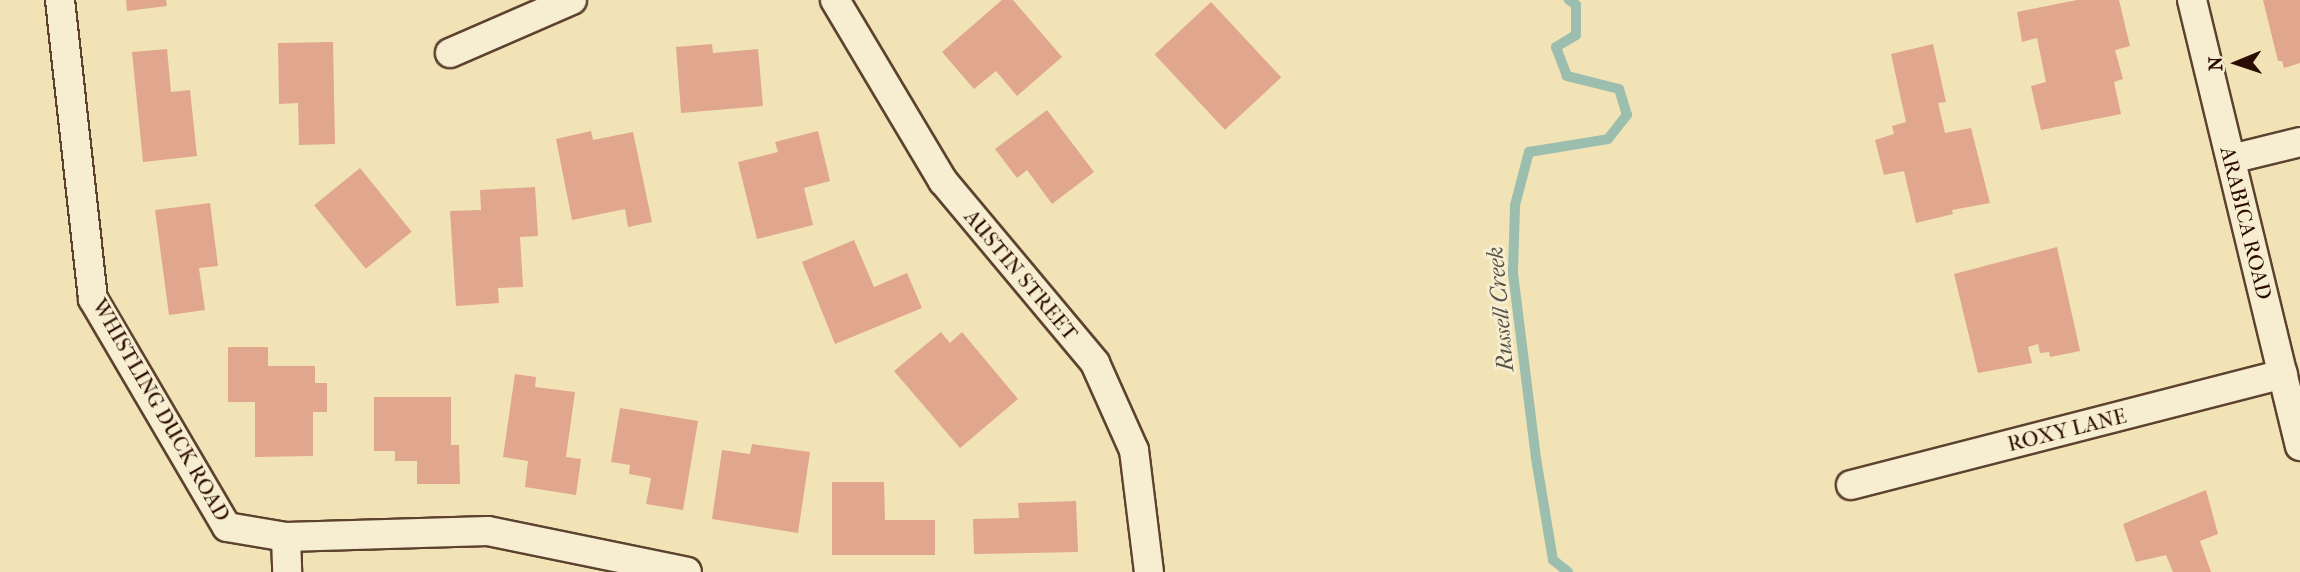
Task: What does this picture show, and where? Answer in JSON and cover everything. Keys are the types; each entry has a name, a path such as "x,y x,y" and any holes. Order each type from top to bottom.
{"street":[{"name":"WHISTLING DUCK ROAD","path":"60,0 93,299 227,527 286,537 488,531 687,572"},
{"path":"450,53 572,0"},
{"name":"AUSTIN STREET","path":"835,0 943,181 1095,363 1134,450 1149,572"},
{"name":"ARABICA ROAD","path":"2192,0 2300,446"},
{"path":"2231,159 2300,142"},
{"name":"ROXY LANE","path":"1851,485 2283,374"},
{"path":"286,537 287,572"}],"building":[{"path":"126,0 166,0 167,6 127,11"},
{"path":"1002,0 1013,0 1062,57 1017,96 996,71 974,89 942,52"},
{"path":"2077,0 2119,0 2130,46 2115,50 2123,79 2114,82 2121,114 2041,130 2031,86 2046,82 2037,38 2022,42 2017,12"},
{"path":"2263,0 2300,0 2300,63 2284,68 2282,61 2278,61"},
{"path":"1211,2 1281,77 1225,130 1155,55"},
{"path":"333,42 335,144 299,145 298,103 279,104 278,43"},
{"path":"712,44 713,53 758,49 763,106 681,113 676,47"},
{"path":"1933,44 1946,102 1938,103 1945,133 1971,128 1990,203 1952,210 1953,214 1916,223 1904,171 1884,175 1875,140 1894,134 1892,126 1906,122 1891,54"},
{"path":"167,49 171,92 190,90 197,156 143,162 132,52"},
{"path":"1047,110 1094,172 1052,204 1027,170 1017,178 995,149"},
{"path":"591,131 593,140 633,132 652,222 628,227 625,209 572,220 556,139"},
{"path":"818,131 830,181 804,188 813,225 757,239 738,162 778,152 775,142"},
{"path":"360,168 412,232 366,269 314,205"},
{"path":"535,187 538,236 520,237 523,287 498,288 499,303 456,306 450,211 481,210 480,190"},
{"path":"210,203 218,266 199,268 205,310 169,315 155,210"},
{"path":"854,240 874,287 907,273 922,308 835,344 802,262"},
{"path":"2057,247 2080,351 2050,357 2049,352 2040,353 2038,344 2028,347 2032,363 1978,373 1954,274"},
{"path":"941,332 950,343 962,332 1018,399 960,448 894,371"},
{"path":"228,347 268,347 268,366 315,366 315,383 327,383 327,412 313,412 313,456 255,457 255,402 228,402"},
{"path":"515,374 536,377 535,387 575,392 566,457 581,459 576,495 525,487 528,461 503,457"},
{"path":"374,397 451,397 451,445 459,445 460,484 417,484 417,461 395,461 395,451 374,451"},
{"path":"620,408 698,421 683,510 646,504 651,478 629,474 630,465 611,462"},
{"path":"752,444 810,452 798,533 712,519 722,450 750,454"},
{"path":"832,482 884,482 885,520 935,520 935,555 832,555"},
{"path":"2206,490 2218,534 2200,541 2211,572 2173,572 2166,555 2136,562 2123,524"},
{"path":"1076,501 1078,552 974,554 973,519 1019,518 1018,503"}],"waterway":[{"name":"Russell Creek","path":"1568,572 1553,560 1536,458 1513,273 1515,205 1529,152 1608,139 1627,115 1619,89 1567,76 1556,47 1576,35 1576,5 1569,0"}]}
